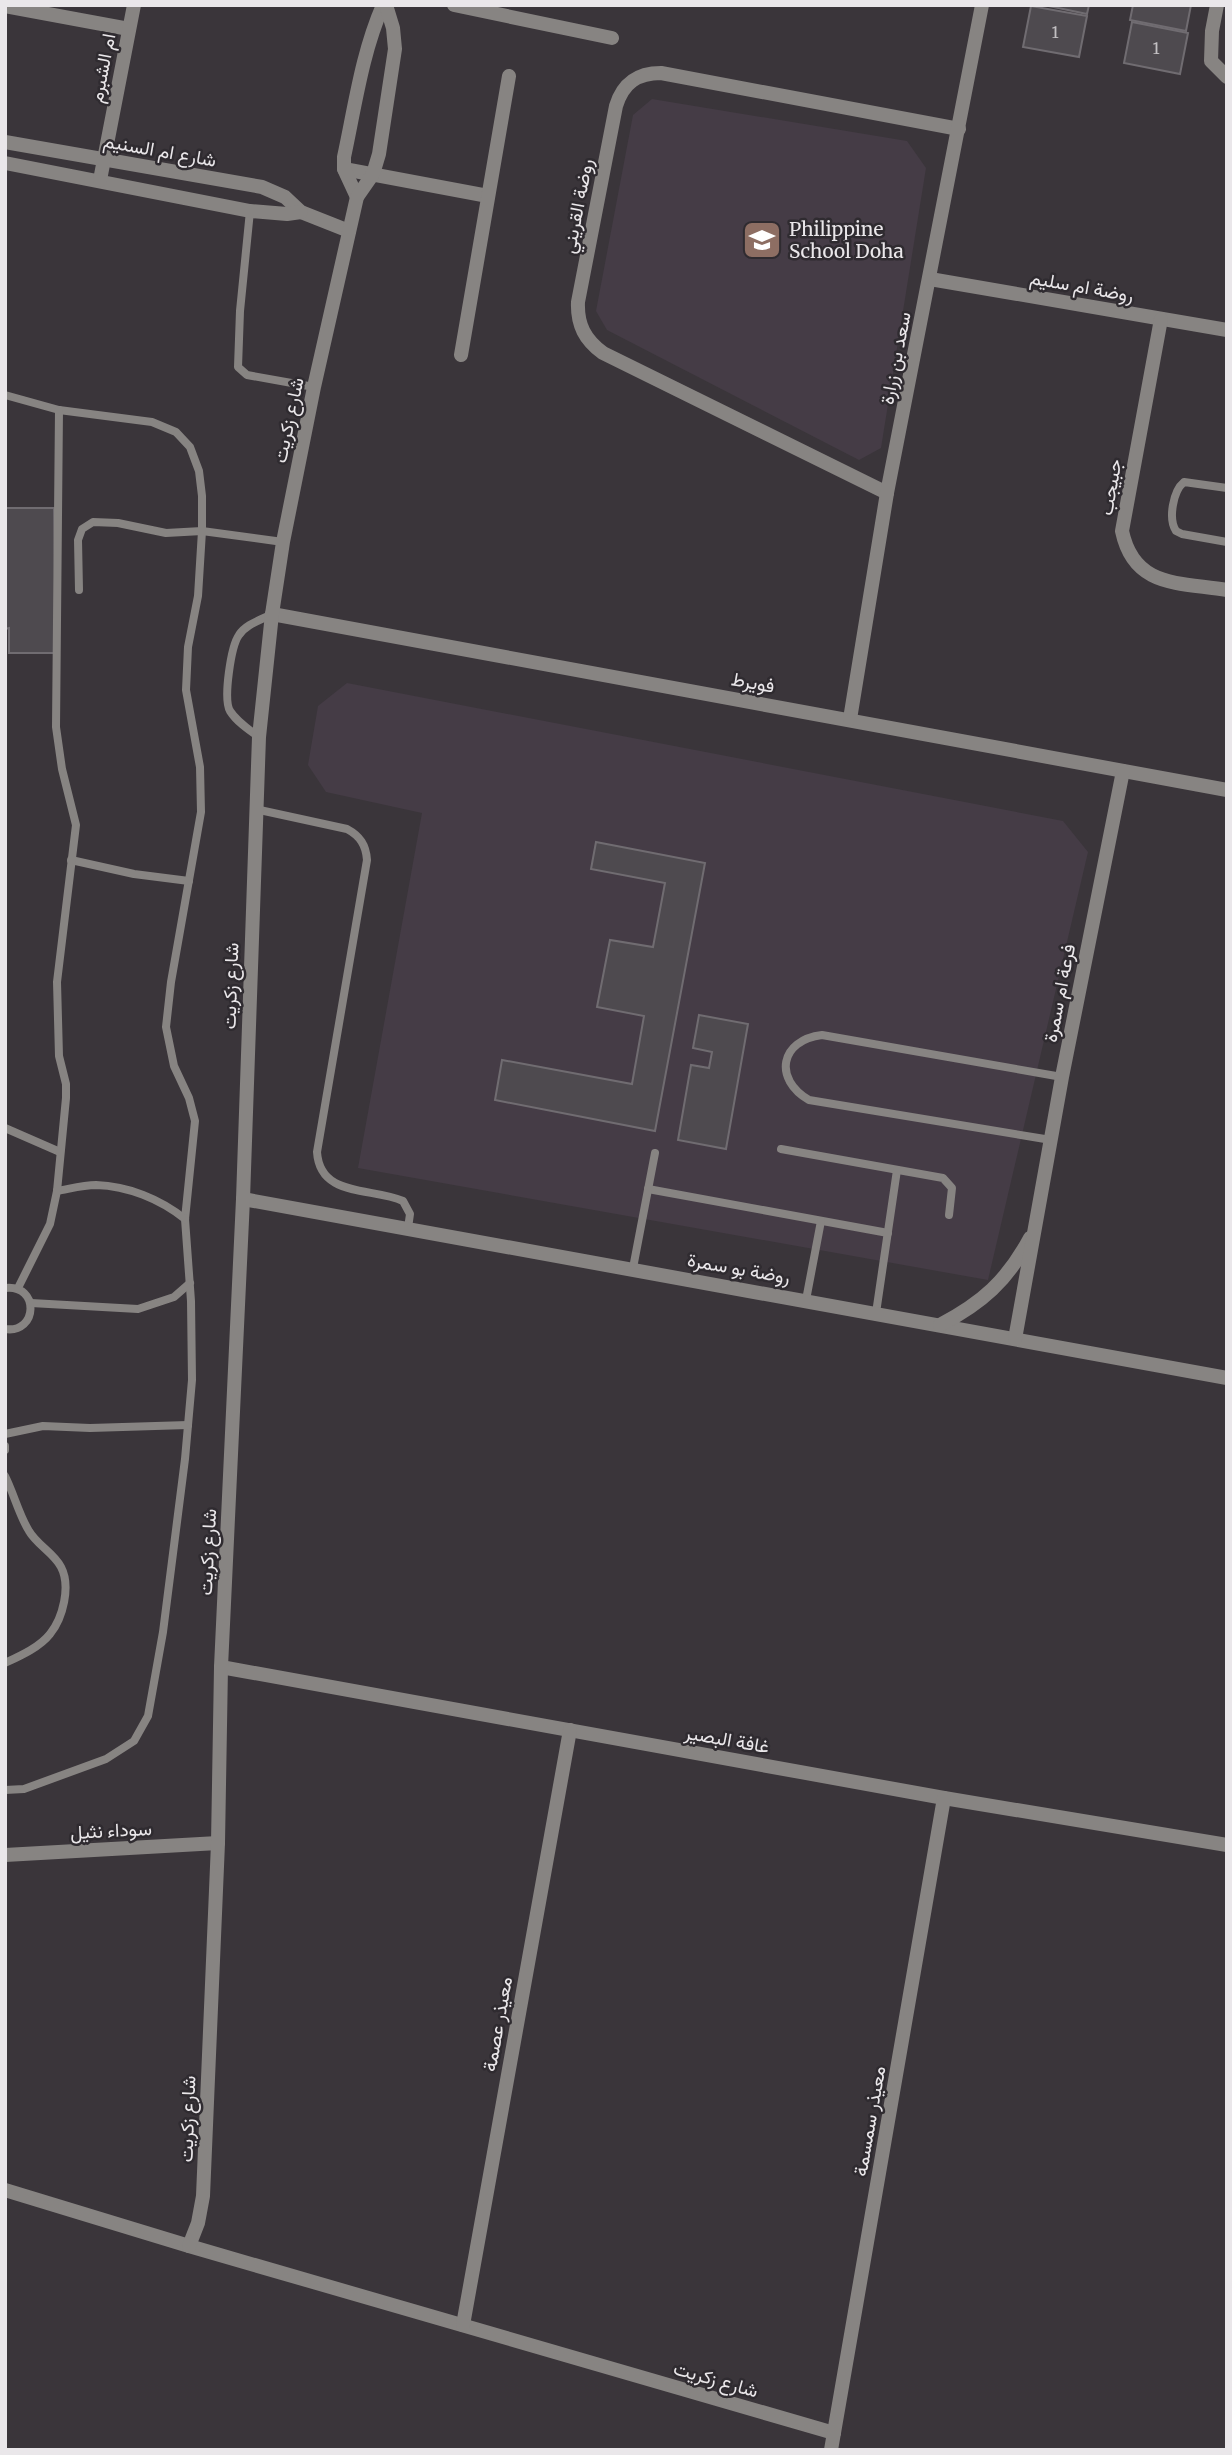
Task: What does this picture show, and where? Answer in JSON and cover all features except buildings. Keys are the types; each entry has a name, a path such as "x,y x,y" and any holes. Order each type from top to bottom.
{"street":[{"name":"ام الشبرم","path":"100,180 134,5"},
{"name":"شارع زكريت","path":"344,169 344,157 366,53 384,5"},
{"name":"شارع زكريت","path":"384,5 393,28 395,49 379,154 373,174 357,197 314,387 283,542 272,614 259,737 243,1199 220,1667 218,1843 203,2196 198,2223 189,2246 834,2433"},
{"path":"454,5 612,38"},
{"name":"سعد بن زرارة","path":"850,719 887,493 982,5"},
{"path":"1217,5 1212,31 1211,61 1227,77"},
{"path":"5,6 129,29"},
{"name":"روضة القريني","path":"887,493 603,353 586,337 578,314 578,302 611,132 620,94 637,76 649,73 675,75 959,129"},
{"path":"461,355 509,76"},
{"name":"شارع ام السنيم","path":"5,142 262,187 285,198 301,212 349,231"},
{"name":"شارع ام السنيم","path":"5,163 250,211 287,214 301,212"},
{"path":"344,169 488,196"},
{"path":"344,169 357,197"},
{"name":"روضة ام سليم","path":"930,279 1227,330"},
{"name":"جبيجب","path":"1161,319 1122,531 1126,550 1137,566 1153,577 1227,590"},
{"name":"فويرط","path":"272,614 1227,790"},
{"name":"فرعة ام سمرة","path":"1015,1339 1062,1077 1123,771"},
{"name":"روضة بو سمرة","path":"243,1199 876,1312 1227,1378"},
{"name":"فرعة ام سمرة","path":"940,1325 971,1309 998,1285 1020,1256 1037,1224"},
{"name":"غافة البصير","path":"220,1667 944,1798 1227,1845"},
{"name":"معيذر عصمة","path":"463,2325 570,1730"},
{"name":"معيذر سمسمة","path":"831,2450 944,1798"},
{"name":"سوداء نثيل","path":"5,1856 218,1843"},
{"path":"5,2190 189,2246"}],"lane":[{"path":"250,211 237,368 243,374 314,387"},
{"path":"5,395 59,410 152,422 176,432 190,447 199,471 202,496 198,596 188,647 186,690 200,767 201,811 166,1027 174,1066 189,1098 195,1121 185,1219 190,1283 192,1380 163,1632 148,1716 134,1741 106,1759 24,1789 5,1790"},
{"path":"19,1288 50,1224 57,1191 66,1084 59,1056 57,982 76,825 62,769 56,727 59,410"},
{"path":"1227,488 1184,482 1176,492 1172,519 1172,526 1176,531 1227,542"},
{"path":"79,590 78,540 82,529 93,522 118,523 166,533 202,531 283,542"},
{"path":"259,737 240,723 230,711 227,692 238,636 247,627 272,614"},
{"path":"255,809 347,829 360,839 367,852 317,1160 324,1175 340,1186 403,1201 410,1214 408,1228"},
{"path":"71,860 153,877 189,881"},
{"path":"1051,1140 809,1100 797,1093 788,1082 785,1069 788,1055 796,1044 808,1037 822,1035 1062,1077"},
{"path":"5,1128 60,1153"},
{"path":"781,1149 947,1180 952,1188 949,1215"},
{"path":"633,1268 655,1153"},
{"path":"876,1312 897,1170"},
{"path":"57,1191 94,1185 128,1189 172,1209 185,1219"},
{"path":"648,1189 888,1233"},
{"path":"806,1300 821,1221"},
{"path":"31,1303 138,1310 174,1297 190,1283"},
{"path":"5,1288 19,1288 31,1303 27,1321 19,1328 5,1329"},
{"path":"5,1434 43,1426 90,1428 188,1425"},
{"path":"5,1476 29,1531 61,1568 65,1581 60,1616 50,1635 5,1663"}],"shaded area":[{"name":"Philippine School Doha","path":"652,99 907,141 926,168 881,448 859,460 607,330 596,311 633,115"},
{"path":"347,683 1063,821 1088,852 988,1280 358,1168 422,813 326,792 308,765 318,706"}],"place":[{"name":"Philippine School Doha","path":"762,240"}]}
